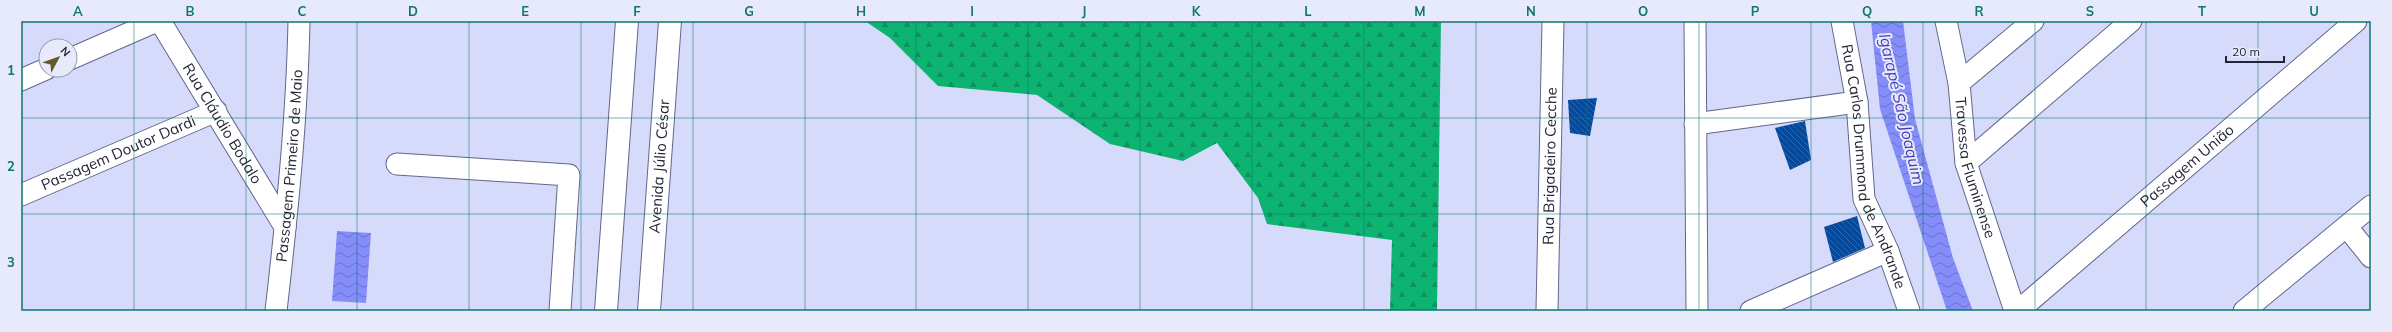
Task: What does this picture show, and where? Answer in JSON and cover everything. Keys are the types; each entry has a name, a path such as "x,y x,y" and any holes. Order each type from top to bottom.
{"main road":[{"path":"606,311 627,21"},
{"name":"Avenida Júlio César","path":"649,311 670,21"}],"street":[{"path":"78,56 158,21"},
{"name":"Rua Cláudio Bodalo","path":"158,21 216,111 286,227"},
{"name":"Passagem Primeiro de Maio","path":"276,311 286,227 298,64 299,21"},
{"name":"Rua Brigadeiro Cecche","path":"1547,311 1553,21"},
{"path":"1696,21 1695,124 1697,311"},
{"name":"Rua Carlos Drummond de Andrande","path":"1842,21 1856,102 1864,199 1888,251 1909,311"},
{"name":"Travessa Fluminense","path":"1946,21 1959,83 1966,164 2017,311"},
{"path":"1959,83 2033,21"},
{"path":"1966,164 2131,21"},
{"name":"Passagem União","path":"2017,311 2356,21"},
{"path":"21,80 38,73"},
{"path":"1695,124 1856,102"},
{"name":"Passagem Doutor Dardi","path":"21,195 216,111"},
{"path":"397,164 569,175 560,311"},
{"path":"2244,311 2371,206"},
{"path":"2347,227 2371,257"},
{"path":"1751,311 1888,251"}],"green space":[{"path":"865,21 1441,21 1437,311 1390,311 1392,240 1267,224 1258,198 1217,143 1183,161 1110,144 1037,95 938,86 890,38"}],"water":[{"name":"Igarapé São Joaquim","path":"1871,21 1903,21 1915,119 1953,258 1973,311 1947,311 1880,109"},
{"path":"337,231 371,233 366,303 332,301"}],"building":[{"path":"1597,98 1590,136 1570,133 1568,100"},
{"path":"1805,121 1811,160 1790,170 1775,128"},
{"path":"1857,216 1865,248 1833,262 1824,227"}]}
